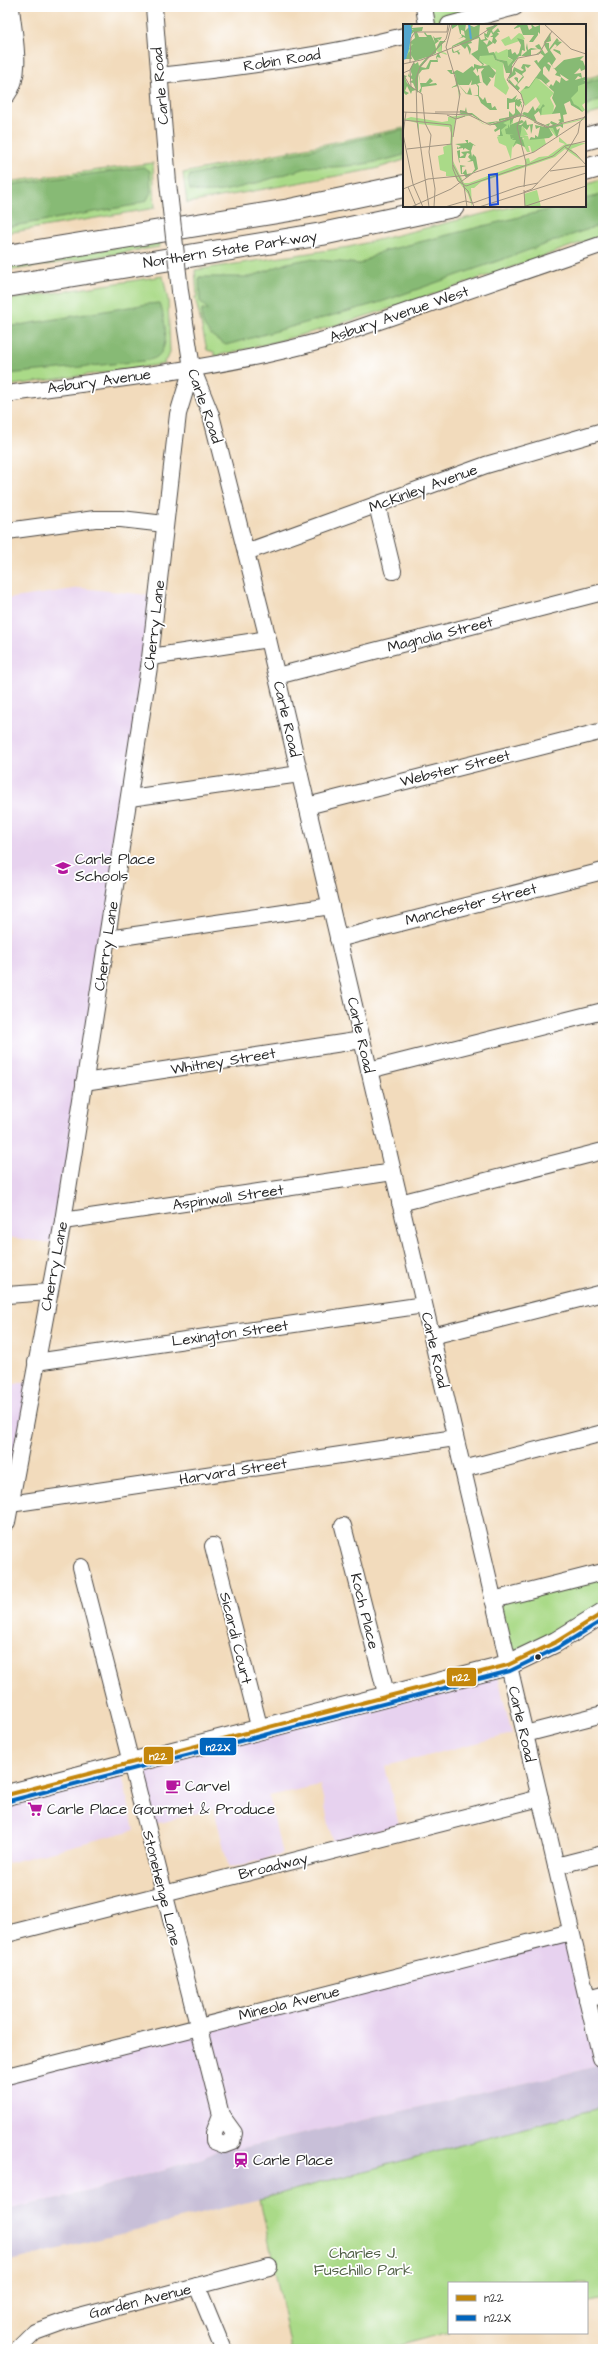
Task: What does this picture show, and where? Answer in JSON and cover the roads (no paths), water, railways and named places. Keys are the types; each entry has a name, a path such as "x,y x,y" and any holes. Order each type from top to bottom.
{"highway":[{"path":"586,139 603,134"},
{"path":"586,170 603,165"},
{"name":"Northern State Parkway","path":"7,256 290,210 403,186"},
{"name":"Northern State Parkway","path":"7,286 322,234 448,207"}],"main road":[{"path":"7,1795 508,1665 556,1642 603,1612"}],"street":[{"path":"7,95 13,87 16,65 11,7"},
{"name":"Carle Road","path":"154,7 168,183 180,291 192,368 211,415 277,676 601,2058"},
{"path":"424,7 427,24"},
{"path":"451,24 469,13 515,7"},
{"name":"Robin Road","path":"159,76 291,59 362,47 403,36"},
{"name":"Asbury Avenue West","path":"192,368 282,352 324,340 603,244"},
{"name":"Asbury Avenue","path":"7,394 192,368"},
{"name":"Cherry Lane","path":"7,1522 63,1221 130,798 150,657 178,414 192,368"},
{"name":"McKinley Avenue","path":"246,552 486,465 603,431"},
{"path":"377,505 393,571"},
{"path":"7,531 95,519 121,519 165,524"},
{"name":"Magnolia Street","path":"277,676 603,592"},
{"path":"150,657 268,639"},
{"name":"Webster Street","path":"307,806 603,731"},
{"path":"130,798 300,774"},
{"name":"Manchester Street","path":"338,939 603,870"},
{"path":"108,939 331,906"},
{"path":"369,1070 603,1011"},
{"name":"Whitney Street","path":"84,1082 362,1040"},
{"path":"400,1203 603,1152"},
{"name":"Aspinwall Street","path":"63,1221 393,1172"},
{"path":"7,1295 49,1292"},
{"path":"432,1336 603,1293"},
{"name":"Lexington Street","path":"36,1362 424,1305"},
{"path":"462,1469 603,1433"},
{"name":"Harvard Street","path":"10,1504 455,1438"},
{"name":"Koch Place","path":"343,1526 387,1697"},
{"name":"Sicardi Court","path":"213,1546 260,1730"},
{"name":"Stonehenge Lane","path":"81,1567 221,2115"},
{"path":"493,1600 603,1572"},
{"path":"525,1734 603,1714"},
{"name":"Broadway","path":"7,1934 540,1798"},
{"path":"556,1866 603,1854"},
{"name":"Mineola Avenue","path":"7,2076 571,1932"},
{"path":"587,1999 603,1995"},
{"name":"Garden Avenue","path":"18,2349 35,2332 49,2326 270,2267"},
{"path":"197,2286 223,2349"}],"place":[{"name":"Carle Place Schools","path":"63,868"},
{"name":"Carvel","path":"173,1786"},
{"name":"Carle Place Gourmet & Produce","path":"35,1809"},
{"name":"Carle Place","path":"241,2160"}],"park label":[{"name":"Charles J. Fuschillo Park","path":"363,2262"}]}
